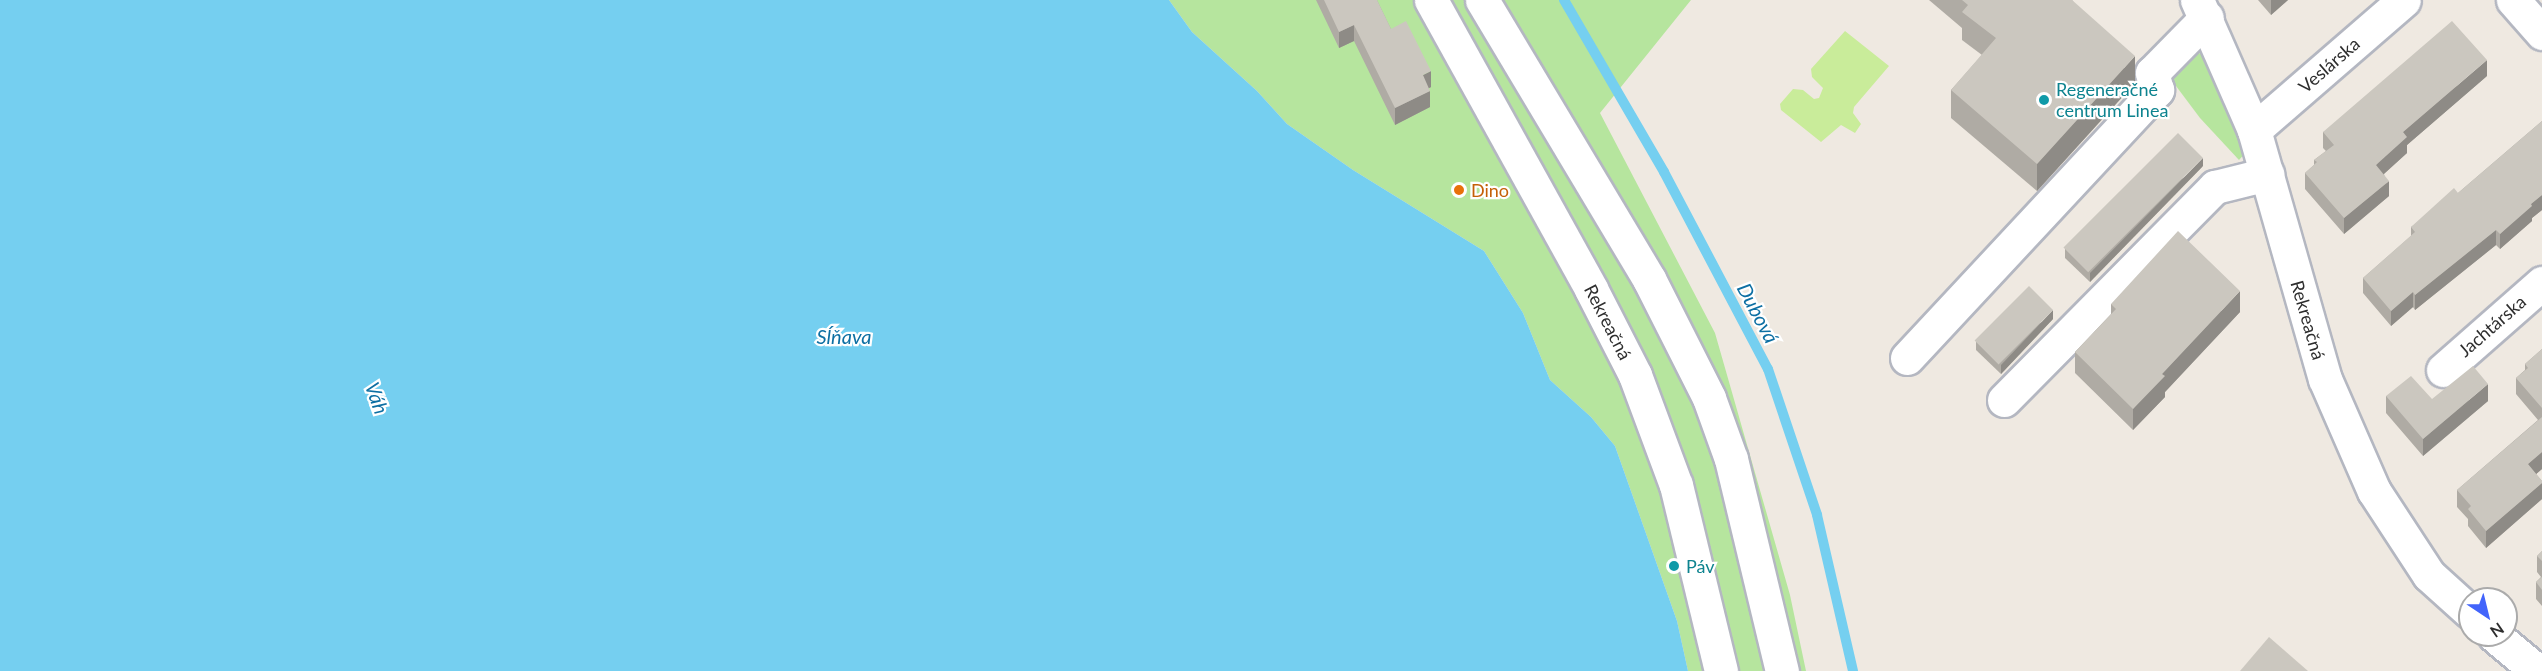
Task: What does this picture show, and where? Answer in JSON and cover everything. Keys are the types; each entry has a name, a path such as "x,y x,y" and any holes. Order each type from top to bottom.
{"street":[{"name":"Rekreačná","path":"1431,0 1591,289 1635,375 1676,485 1720,671"},
{"path":"1482,0 1649,279 1709,398 1731,459 1782,671"},
{"name":"Veslárska","path":"2254,130 2404,0"},
{"path":"2514,0 2542,33"},
{"name":"Rekreačná","path":"2202,8 2254,130 2325,379 2373,491 2429,575 2458,601"},
{"path":"1907,358 2157,90 2152,73 2202,8"},
{"path":"2004,400 2215,187 2267,174"},
{"name":"Jachtárska","path":"2443,370 2542,283"},
{"path":"2508,647 2537,671"}],"green space":[{"path":"1169,0 1691,0 1600,113 1715,333 1790,595 1806,671 1688,671 1677,621 1615,446 1591,417 1550,380 1523,313 1484,251 1353,170 1287,124 1257,91 1192,32"},
{"path":"1845,31 1889,66 1854,107 1853,113 1861,124 1855,133 1841,125 1821,142 1781,110 1780,104 1793,89 1803,90 1814,99 1819,98 1823,88 1812,77 1811,69"},
{"path":"2185,50 2216,57 2248,150 2239,160 2200,118 2173,82 2174,60"}],"water":[{"name":"Sĺňava","path":"0,0 1169,0 1192,32 1257,91 1287,124 1353,170 1484,251 1523,313 1550,380 1591,417 1615,446 1677,621 1688,671 0,671"}],"building":[{"path":"1324,0 1377,0 1391,29 1406,21 1431,71 1423,75 1430,91 1395,108 1354,25 1339,32"},
{"name":"Regeneračné centrum Linea","path":"1962,0 2072,0 2135,56 2037,164 1951,90 1996,38 1962,12 1968,5"},
{"path":"2452,21 2487,60 2403,132 2407,137 2376,165 2389,181 2344,218 2305,173 2317,162 2314,160 2334,145 2323,132"},
{"path":"2542,121 2542,195 2500,234 2496,230 2415,295 2413,292 2391,311 2363,278 2415,232 2411,227 2454,188 2458,193"},
{"path":"2178,133 2203,158 2088,272 2063,248"},
{"path":"2178,231 2240,291 2162,374 2165,376 2133,409 2075,352 2116,309 2111,304"},
{"path":"2029,286 2053,310 1999,364 1975,340"},
{"path":"2542,349 2542,408 2516,378 2528,368 2525,364"},
{"path":"2473,366 2488,384 2423,439 2386,396 2411,376 2432,399"},
{"path":"2542,417 2542,452 2528,464 2542,483 2486,531 2468,509 2471,506 2457,490"},
{"path":"2542,551 2542,561 2537,556"},
{"path":"2542,577 2542,590 2536,582"},
{"path":"2269,637 2308,671 2240,671"}],"waterway":[{"name":"Dubová","path":"1564,0 1664,172 1768,369 1817,515 1853,671"}],"place":[{"name":"Regeneračné centrum Linea","path":"2044,100"},
{"name":"Dino","path":"1459,190"},
{"name":"Páv","path":"1674,566"}],"water label":[{"name":"Váh","path":"377,398"}]}
